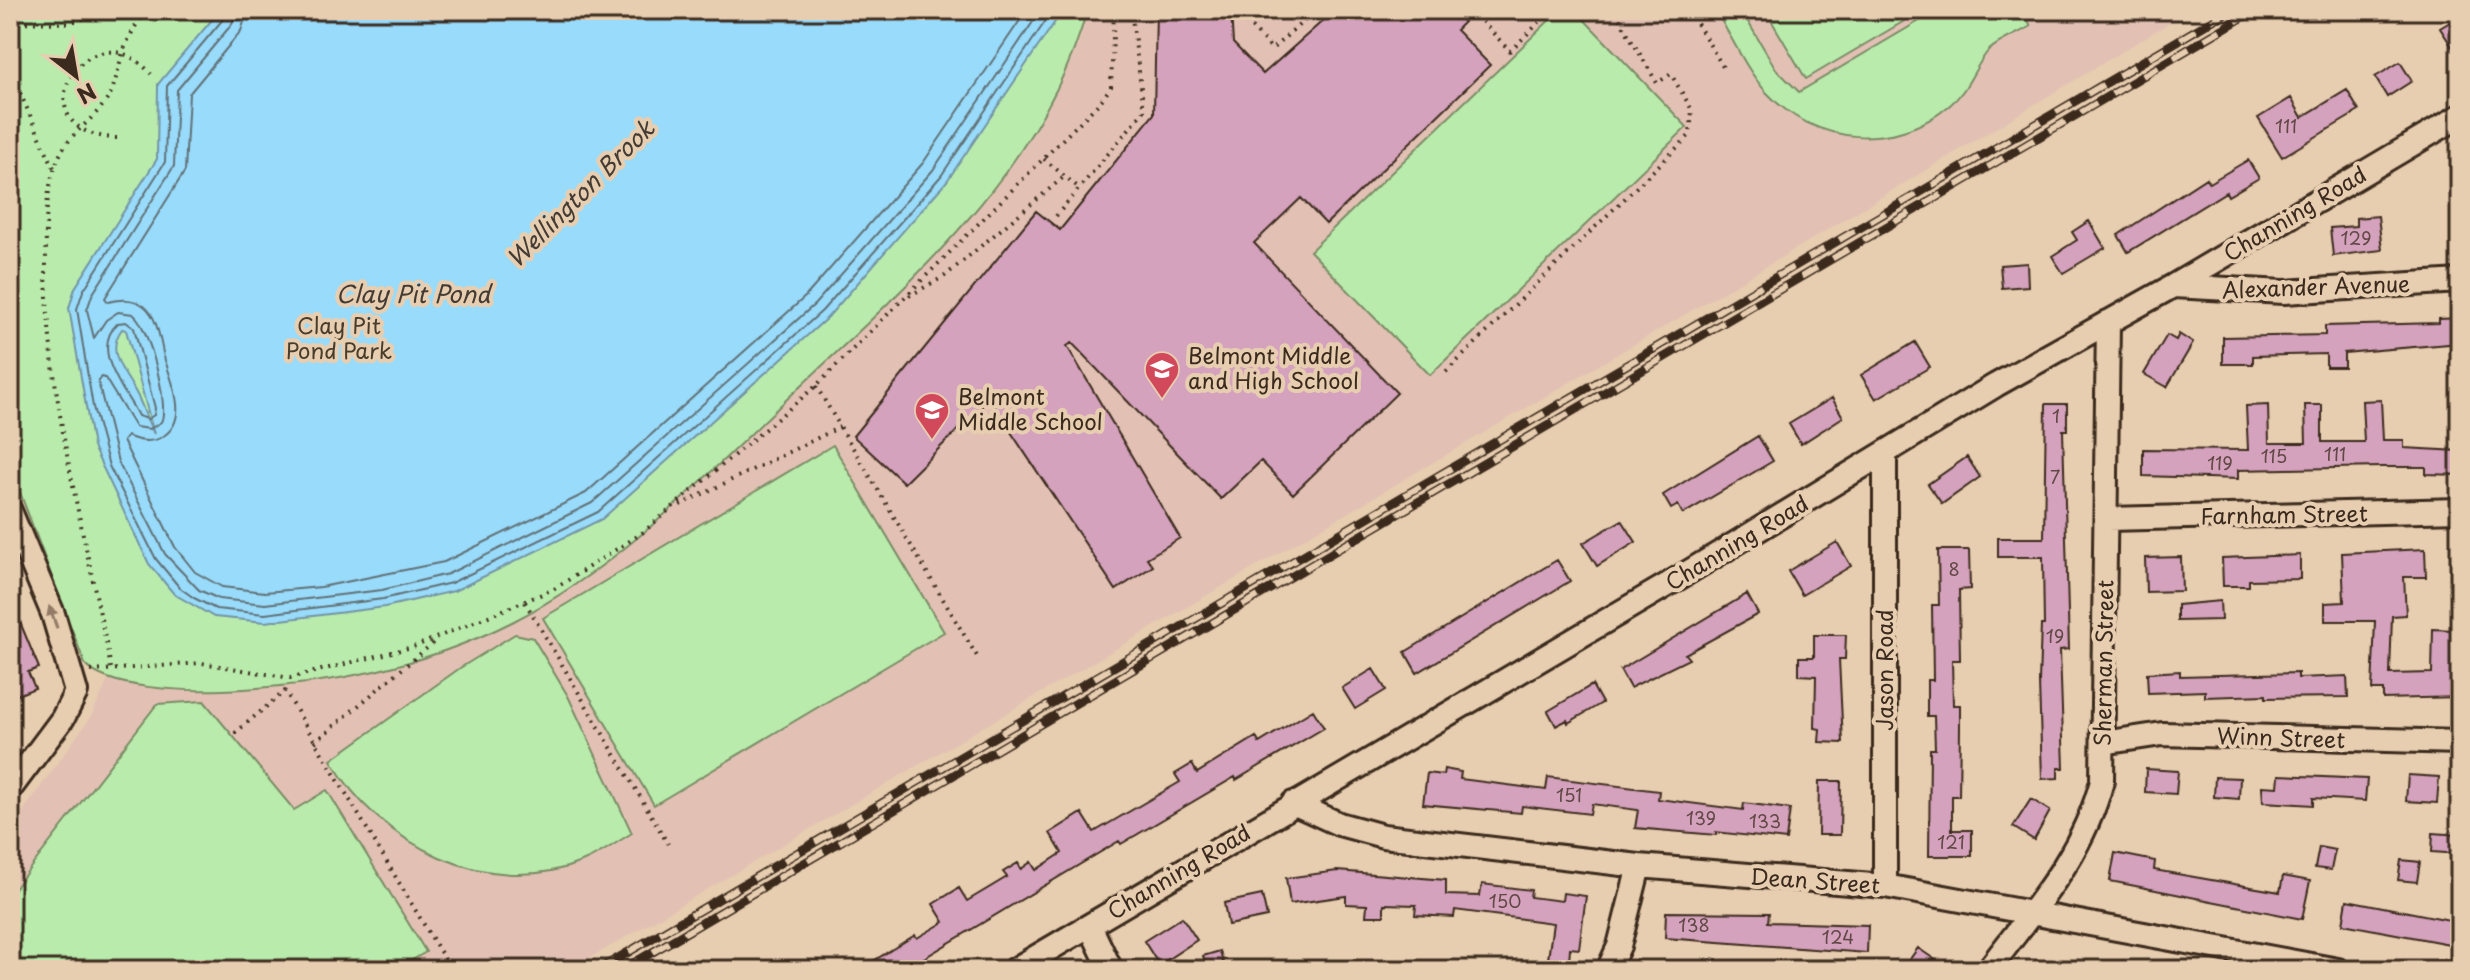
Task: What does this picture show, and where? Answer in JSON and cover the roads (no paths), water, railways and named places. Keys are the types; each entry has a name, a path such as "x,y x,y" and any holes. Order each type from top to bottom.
{"street":[{"name":"Channing Road","path":"1014,970 1885,454 1996,385 2173,286 2460,116"},
{"name":"Alexander Avenue","path":"2173,286 2284,292 2460,281"},
{"name":"Sherman Street","path":"1988,970 2072,858 2093,818 2102,781 2108,519 2108,322"},
{"name":"Jason Road","path":"1885,454 1885,886"},
{"name":"Farnham Street","path":"2108,519 2460,510"},
{"path":"10,511 53,614 74,675 76,692 63,718 10,789"},
{"name":"Winn Street","path":"2103,743 2162,734 2460,742"},
{"name":"Dean Street","path":"1293,803 1339,824 1383,836 1639,866 1885,886 2338,970"},
{"path":"1608,970 1619,946 1639,866"},
{"path":"1090,926 1111,970"}],"water":[{"name":"Clay Pit Pond","path":"220,10 1063,10 947,181 828,317 602,519 454,591 385,607 265,622 214,617 174,594 149,564 93,447 69,308 75,288 157,159 158,84","holes":["122,329 126,330 154,434 116,356 117,338"]}],"railway":[{"path":"598,970 2230,10"},
{"path":"622,970 2255,10"}],"place":[{"name":"Belmont Middle and High School","path":"1162,400"},
{"name":"Belmont Middle School","path":"932,441"}],"water label":[{"name":"Wellington Brook","path":"581,194"}],"park label":[{"name":"Clay Pit Pond Park","path":"339,338"}]}
